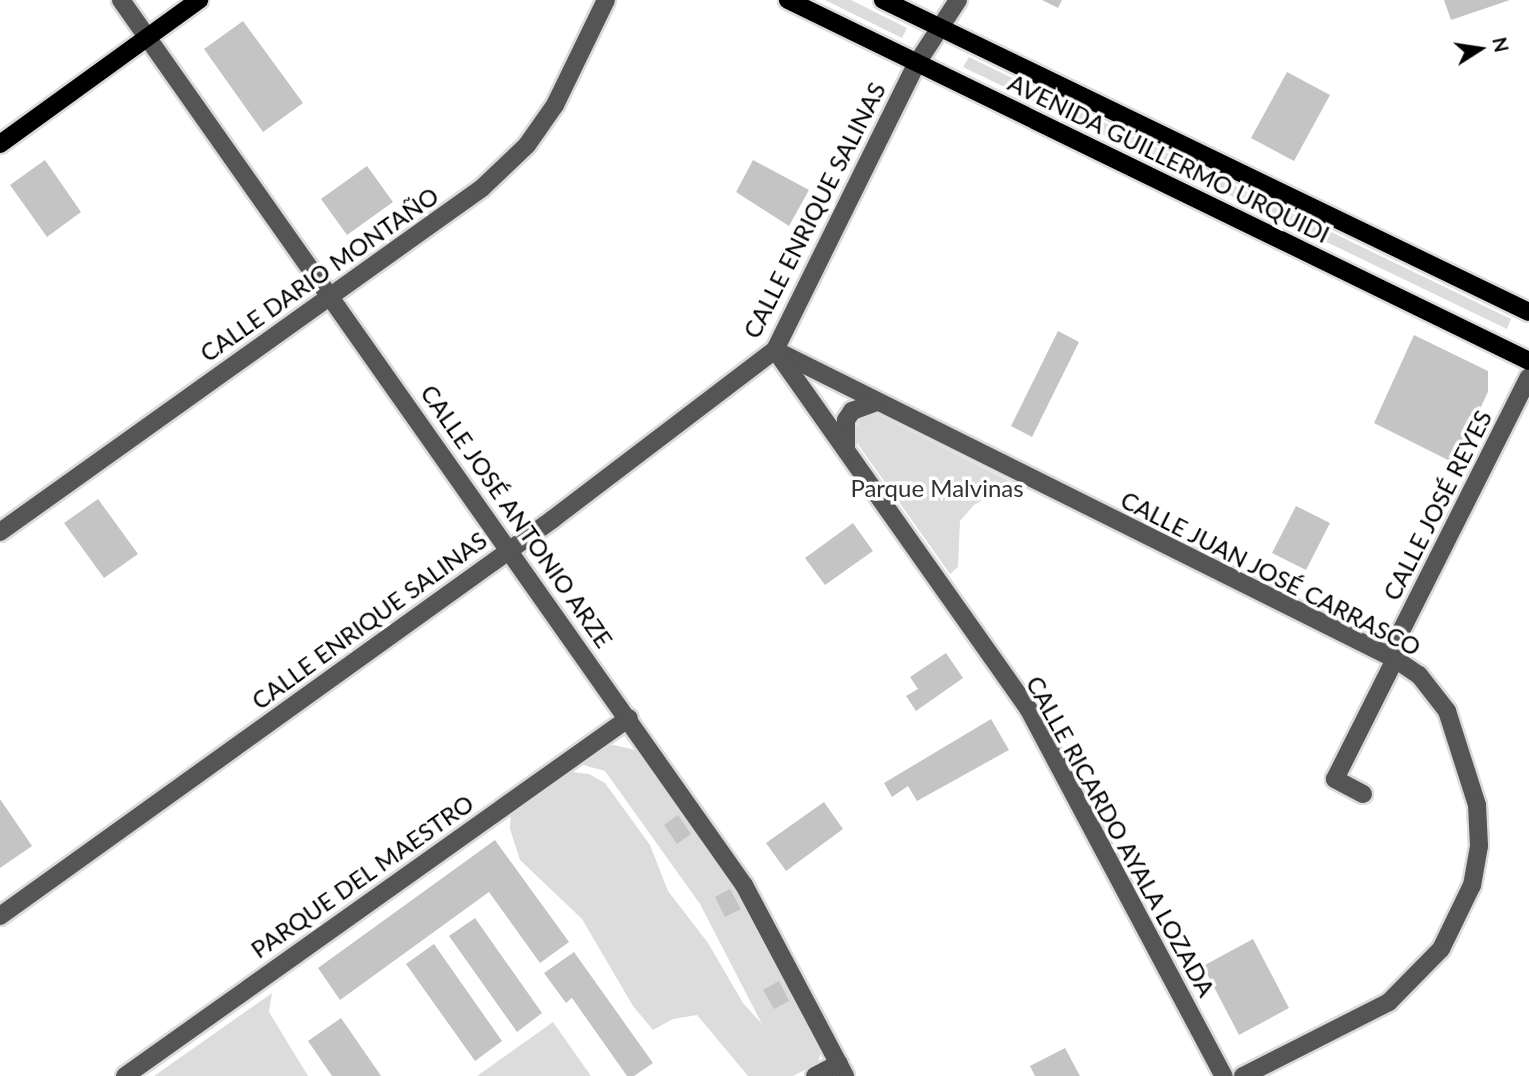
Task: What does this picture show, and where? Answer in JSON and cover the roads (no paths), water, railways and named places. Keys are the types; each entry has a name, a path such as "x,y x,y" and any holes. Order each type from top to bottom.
{"main road":[{"path":"0,144 200,0"},
{"name":"AVENIDA GUILLERMO URQUIDI","path":"788,0 1529,361"},
{"name":"AVENIDA GUILLERMO URQUIDI","path":"883,0 1529,312"}],"street":[{"name":"CALLE JOSÉ ANTONIO ARZE","path":"121,0 511,549 744,884 842,1070"},
{"name":"CALLE DARIO MONTAÑO","path":"0,532 482,188 527,145 555,105 606,0"},
{"name":"CALLE ENRIQUE SALINAS","path":"0,916 511,549 775,350 917,63 942,29 958,0"},
{"name":"CALLE JUAN JOSÉ CARRASCO","path":"775,350 1392,657 1419,675 1447,711 1463,751 1477,805 1479,846 1472,885 1441,949 1389,1002 1243,1076"},
{"name":"CALLE RICARDO AYALA LOZADA","path":"775,350 1029,710 1224,1076"},
{"name":"CALLE JOSÉ REYES","path":"1363,794 1335,779 1529,377"},
{"path":"846,450 846,420 852,411 877,402"},
{"name":"PARQUE DEL MAESTRO","path":"125,1076 629,718"},
{"path":"815,1076 842,1070"}],"park label":[{"name":"Parque Malvinas","path":"937,488"}]}
